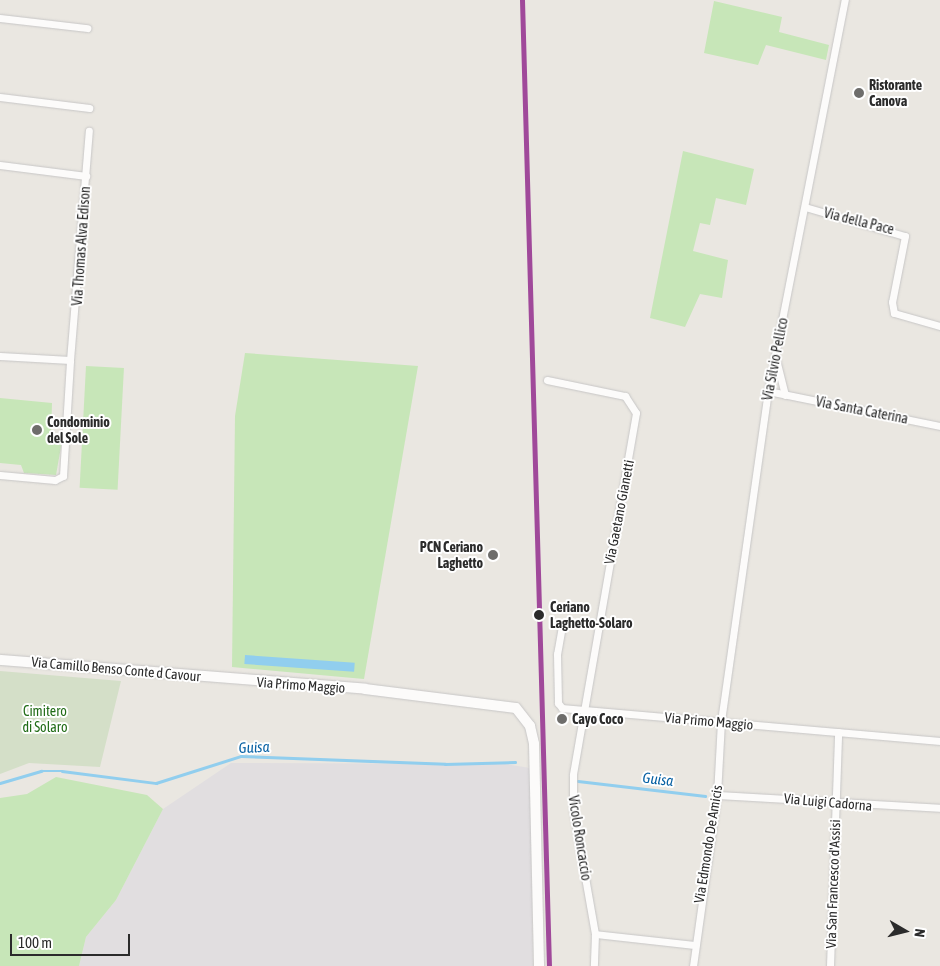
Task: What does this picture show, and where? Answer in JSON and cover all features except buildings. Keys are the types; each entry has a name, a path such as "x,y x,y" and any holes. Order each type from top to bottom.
{"street":[{"name":"Via Silvio Pellico","path":"721,722 768,391 776,359 845,0"},
{"path":"0,18 87,28"},
{"path":"0,97 88,108"},
{"name":"Via Thomas Alva Edison","path":"0,475 55,480 63,476 70,360 89,131"},
{"path":"0,165 86,176"},
{"name":"Via della Pace","path":"805,207 906,236 892,302 894,313 940,326"},
{"path":"0,356 70,360"},
{"path":"776,359 785,395"},
{"name":"Via Gaetano Gianetti","path":"547,380 625,396 636,413 582,710"},
{"name":"Via Santa Caterina","path":"768,391 940,426"},
{"name":"Via Primo Maggio","path":"562,626 558,703 582,710 940,741"},
{"name":"Via Camillo Benso Conte d Cavour","path":"0,660 231,679"},
{"name":"Via Primo Maggio","path":"231,679 491,702 516,708 532,733 538,966"},
{"name":"Vicolo Roncaccio","path":"582,710 573,809 595,934 594,966"},
{"name":"Via Edmondo De Amicis","path":"693,966 717,795 721,722"},
{"name":"Via San Francesco d'Assisi","path":"830,966 838,732"},
{"name":"Via Luigi Cadorna","path":"717,795 940,808"},
{"path":"595,934 695,944"}],"shaded area":[{"path":"231,763 505,764 530,768 533,966 79,966 86,937 116,900 163,809"}],"green space":[{"path":"714,1 782,17 779,32 829,45 826,60 766,45 758,65 704,53"},
{"path":"683,151 754,169 746,205 716,198 710,225 700,223 693,251 728,260 722,298 700,294 685,327 650,318"},
{"path":"245,353 418,366 364,679 232,667 235,416"},
{"path":"86,366 124,368 118,490 80,488"},
{"path":"0,398 52,403 51,437 62,441 56,475 24,473 21,465 0,463"},
{"name":"Cimitero di Solaro","path":"0,671 121,681 100,767 29,763 0,774"},
{"path":"56,777 147,795 163,809 116,900 86,937 79,966 0,966 0,798 27,794"}],"water":[{"path":"245,655 355,663 354,672 244,664"}],"waterway":[{"name":"Guisa","path":"0,783 41,771 62,771 156,783 241,756 445,764 515,762"},
{"name":"Guisa","path":"578,781 705,796"}],"transit line":[{"path":"522,0 549,966"}],"place":[{"name":"Ristorante Canova","path":"859,93"},
{"name":"Condominio del Sole","path":"37,430"},
{"name":"PCN Ceriano Laghetto","path":"493,555"},
{"name":"Ceriano Laghetto-Solaro","path":"539,615"},
{"name":"Cayo Coco","path":"562,719"}]}
